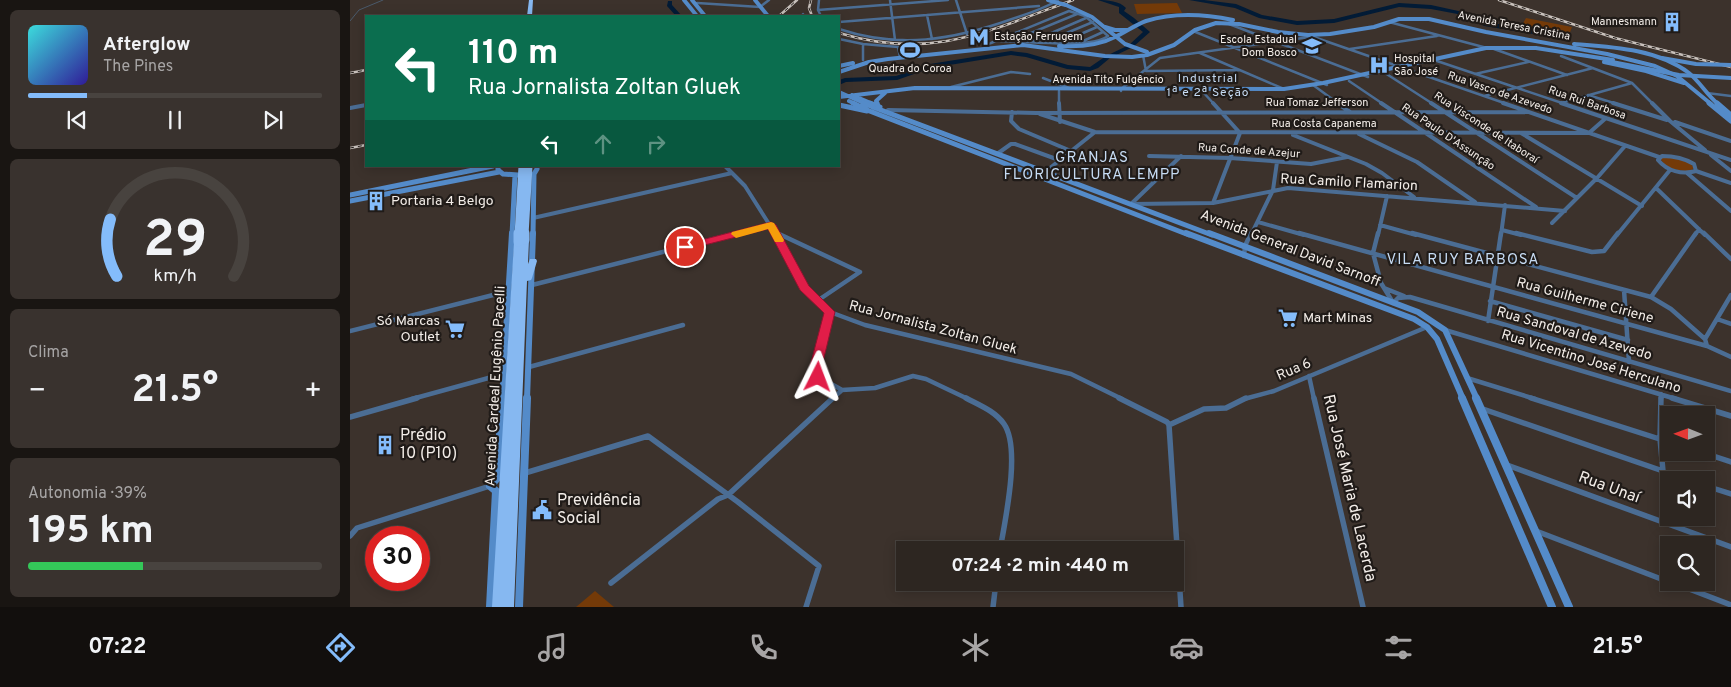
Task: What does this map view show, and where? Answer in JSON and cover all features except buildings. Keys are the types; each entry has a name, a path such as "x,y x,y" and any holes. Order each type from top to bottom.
{"highway":[{"path":"530,15 531,0"},
{"path":"536,0 536,15"},
{"name":"Avenida Cardeal Eugênio Pacelli","path":"508,607 522,300 522,167"},
{"name":"Avenida Cardeal Eugênio Pacelli","path":"498,607 517,270 529,167"},
{"path":"522,300 533,261"},
{"path":"508,290 517,270"}],"main road":[{"path":"755,0 767,15"},
{"path":"1048,0 1085,12 1097,21 1099,26 1141,55"},
{"path":"684,1 695,2 704,15"},
{"path":"684,1 695,15"},
{"path":"690,9 695,2"},
{"path":"1186,15 1202,22 1194,30"},
{"name":"Avenida Teresa Cristina","path":"840,66 863,60 987,45 1022,43 1070,47 1095,44 1115,37 1146,21 1166,16 1211,16 1270,28 1305,32 1362,26 1398,16 1421,16 1515,35 1567,44 1619,49 1652,57 1688,72 1731,115"},
{"name":"Avenida Teresa Cristina","path":"840,72 869,62 899,56 1023,46 1126,57 1153,53 1174,45 1194,30 1210,24 1225,23 1310,36 1348,31 1402,19 1429,19 1614,60 1648,64 1667,70 1731,121"},
{"path":"1099,26 1115,30 1128,30"},
{"name":"Avenida Tito Fulgêncio","path":"1325,84 1349,81 1398,66 1488,48 1536,48 1614,60"},
{"name":"Avenida Tito Fulgêncio","path":"854,96 900,89 947,88 1286,91 1385,73 1497,49 1538,50 1614,60"},
{"path":"1619,49 1610,50 1614,60 1679,75 1731,76"},
{"path":"1588,57 1688,85"},
{"path":"1652,57 1696,64 1731,65"},
{"path":"1648,64 1661,63 1652,57"},
{"path":"840,60 848,64"},
{"name":"Avenida Tito Fulgêncio","path":"840,98 886,92 1284,89 1314,86"},
{"name":"Avenida General David Sarnoff","path":"840,92 873,108 878,114 1244,256 1414,319 1427,326 1434,334 1552,607"},
{"path":"854,96 873,108 876,101 886,92"},
{"name":"Avenida General David Sarnoff","path":"840,98 890,113 1395,303 1431,319 1444,330 1569,607"},
{"path":"840,105 878,114"},
{"path":"350,202 389,190 489,167"},
{"path":"350,195 377,190 389,190 499,169 515,176 540,168"},
{"path":"519,607 533,261 534,174 540,168"},
{"name":"Avenida Cardeal Eugênio Pacelli","path":"490,607 496,491 490,486 497,478 498,472 515,176"},
{"path":"374,196 377,190"},
{"path":"1166,225 1169,218"},
{"path":"1166,225 1175,220"},
{"path":"1387,309 1395,303"},
{"path":"1434,334 1442,334 1444,330"}],"street":[{"path":"695,2 702,0"},
{"path":"695,2 710,0"},
{"path":"695,2 760,7 769,0"},
{"path":"819,0 818,10 821,15"},
{"path":"890,0 895,40"},
{"path":"818,10 948,0"},
{"path":"956,0 967,34"},
{"path":"840,29 865,36 895,40 932,39 967,34 1057,2"},
{"path":"840,22 1045,6"},
{"path":"987,45 996,41 1017,32 1031,27 1068,11 1086,18 1099,26 1108,36 1104,39 1077,44 1014,40 996,41"},
{"path":"1050,13 1065,19"},
{"path":"1014,40 1077,14"},
{"path":"927,15 932,39"},
{"path":"1038,18 1052,24"},
{"path":"1032,41 1086,18"},
{"path":"1060,21 1079,28 1092,37"},
{"path":"1044,42 1097,21"},
{"path":"1389,22 1497,49 1567,75"},
{"path":"1024,23 1039,30"},
{"path":"1225,23 1365,76"},
{"path":"1048,26 1067,33"},
{"path":"1058,44 1099,26"},
{"path":"1009,29 1024,36"},
{"path":"1194,30 1325,84"},
{"path":"1077,44 1103,32"},
{"path":"1063,34 1077,44"},
{"path":"1121,90 1160,58 1310,36"},
{"name":"Rua Vasco de Azevedo","path":"1310,36 1659,158"},
{"path":"1349,49 1440,36"},
{"path":"840,39 863,44 898,47 899,56"},
{"path":"863,44 863,60"},
{"path":"1198,53 1284,89"},
{"path":"1141,55 1146,71"},
{"path":"1560,56 1632,83 1670,121 1731,171"},
{"name":"Rua Rui Barbosa","path":"1437,61 1731,160"},
{"path":"1474,74 1530,61"},
{"path":"1484,96 1594,68"},
{"path":"1146,71 1240,70"},
{"path":"947,88 1011,72 1030,74"},
{"name":"Rua Visconde de Itaboraí","path":"1385,73 1577,198"},
{"path":"1043,78 1070,89"},
{"name":"Rua Paulo D'Assunção","path":"1349,81 1537,208"},
{"path":"1559,103 1632,83"},
{"path":"1314,86 1350,112"},
{"path":"1059,91 1060,122"},
{"path":"1202,91 1240,133 1213,203"},
{"path":"1707,93 1731,96"},
{"path":"1588,95 1731,142"},
{"path":"350,108 365,105"},
{"name":"Rua Tomaz Jefferson","path":"890,113 898,110 1036,113 1526,112"},
{"path":"1012,112 1011,121 1019,129 1071,151"},
{"name":"Rua Costa Capanema","path":"1036,113 1095,132 1290,134 1589,133"},
{"path":"1589,133 1606,118"},
{"path":"1045,172 1095,132"},
{"path":"1356,133 1417,162 1476,203"},
{"path":"1521,133 1642,206"},
{"path":"1290,134 1347,156 1382,173 1416,198"},
{"path":"997,154 1011,144 1015,144 1059,160"},
{"path":"1552,223 1626,146"},
{"path":"1696,171 1694,164 1685,159 1667,155 1659,158 1659,162 1670,170 1687,173 1696,171 1731,183"},
{"name":"Rua Conde de Azejur","path":"1148,156 1230,158 1317,164 1347,156"},
{"path":"1131,204 1180,156"},
{"path":"1244,256 1245,246 1273,190 1277,162"},
{"name":"Rua Jornalista Zoltan Gluek","path":"726,167 745,186 771,225 804,288 830,312 865,325 1071,374 1167,422 1169,425"},
{"path":"1502,230 1598,253 1604,251 1670,170"},
{"path":"1687,173 1731,211"},
{"path":"533,218 732,174"},
{"name":"Rua Camilo Flamarion","path":"1131,204 1213,203 1288,188 1565,211"},
{"path":"1656,188 1731,260"},
{"path":"1387,196 1374,253 1383,288 1395,303 1410,297"},
{"path":"1488,321 1504,205"},
{"name":"Rua Guilherme Ciriene","path":"1258,222 1707,346 1731,357"},
{"path":"532,285 771,225"},
{"path":"1380,225 1651,297 1671,309 1705,339 1707,346"},
{"path":"1651,297 1699,229"},
{"path":"776,233 860,272 817,300"},
{"name":"Rua Sandoval de Azevedo","path":"1383,288 1395,294 1731,391"},
{"path":"350,331 508,290"},
{"path":"1624,290 1629,362"},
{"path":"1705,339 1731,295"},
{"path":"1490,301 1628,340"},
{"path":"830,312 816,372 818,377 842,390 875,388 913,376 926,379 1000,417 1010,435 1012,456 1001,541"},
{"path":"1717,319 1731,324"},
{"path":"529,368 683,325"},
{"name":"Rua 6","path":"1169,425 1204,409 1226,408 1250,397 1274,391 1427,326"},
{"name":"Rua Vicentino José Herculano","path":"1444,330 1731,416"},
{"path":"350,417 503,374"},
{"name":"Rua José Maria de Lacerda","path":"1309,376 1363,607"},
{"path":"1467,378 1660,439"},
{"path":"611,583 718,499 728,495 842,390"},
{"path":"1661,394 1661,406"},
{"path":"1480,408 1663,471 1662,461"},
{"path":"1169,425 1181,607"},
{"path":"525,473 648,436 819,566 806,607"},
{"path":"1715,457 1731,462"},
{"name":"Rua Unaí","path":"1506,464 1731,547"},
{"path":"350,536 357,528 490,486"},
{"path":"1715,489 1731,494"},
{"path":"1534,530 1660,578"},
{"path":"993,607 995,591"},
{"path":"1694,591 1731,605"}],"shaded area":[{"path":"1177,3 1182,13 1137,14 1134,4"},
{"path":"1526,18 1572,27 1569,35 1522,25"},
{"path":"1669,156 1690,163 1694,168 1690,171 1670,167 1661,160"},
{"path":"595,591 614,607 576,607"}],"waterway":[{"path":"350,21 359,10 383,0"},
{"path":"840,82 845,80 897,78 930,66 1011,53 1027,55 1067,67 1090,69 1096,67 1108,57 1131,46 1147,32 1121,12 1123,8 1121,6 1101,0"},
{"path":"1192,0 1236,6 1261,17 1297,23 1334,21 1399,5 1431,7 1470,15 1484,24 1559,36"},
{"path":"670,2 669,5 678,15"}],"railway":[{"path":"780,15 797,0"},
{"path":"811,0 809,8 812,15"},
{"path":"840,33 872,41 903,44 931,43 959,39 986,31 1073,0"},
{"path":"1499,0 1615,38 1731,67"},
{"path":"350,73 365,70"},
{"path":"350,148 365,145"}],"slow traffic":[{"path":"736,234 771,225 779,240"}],"place":[{"name":"Mannesmann","path":"1672,22"},
{"name":"Estação Ferrugem","path":"979,37"},
{"name":"Escola Estadual Dom Bosco","path":"1312,46"},
{"name":"Quadra do Coroa","path":"910,50"},
{"name":"Hospital São José","path":"1379,65"},
{"name":"Portaria 4 Belgo","path":"376,201"},
{"name":"Mart Minas","path":"1288,318"},
{"name":"Só Marcas Outlet","path":"455,329"},
{"name":"Prédio 10 (P10)","path":"385,445"},
{"name":"Previdência Social","path":"542,510"}],"district":[{"name":"Industrial 1ª e 2ª Seção","path":"1208,86"},
{"name":"GRANJAS FLORICULTURA LEMPP","path":"1092,166"},
{"name":"VILA RUY BARBOSA","path":"1463,260"}],"route":[{"path":"685,247 771,225 804,288 830,312 816,366 818,377"}]}
